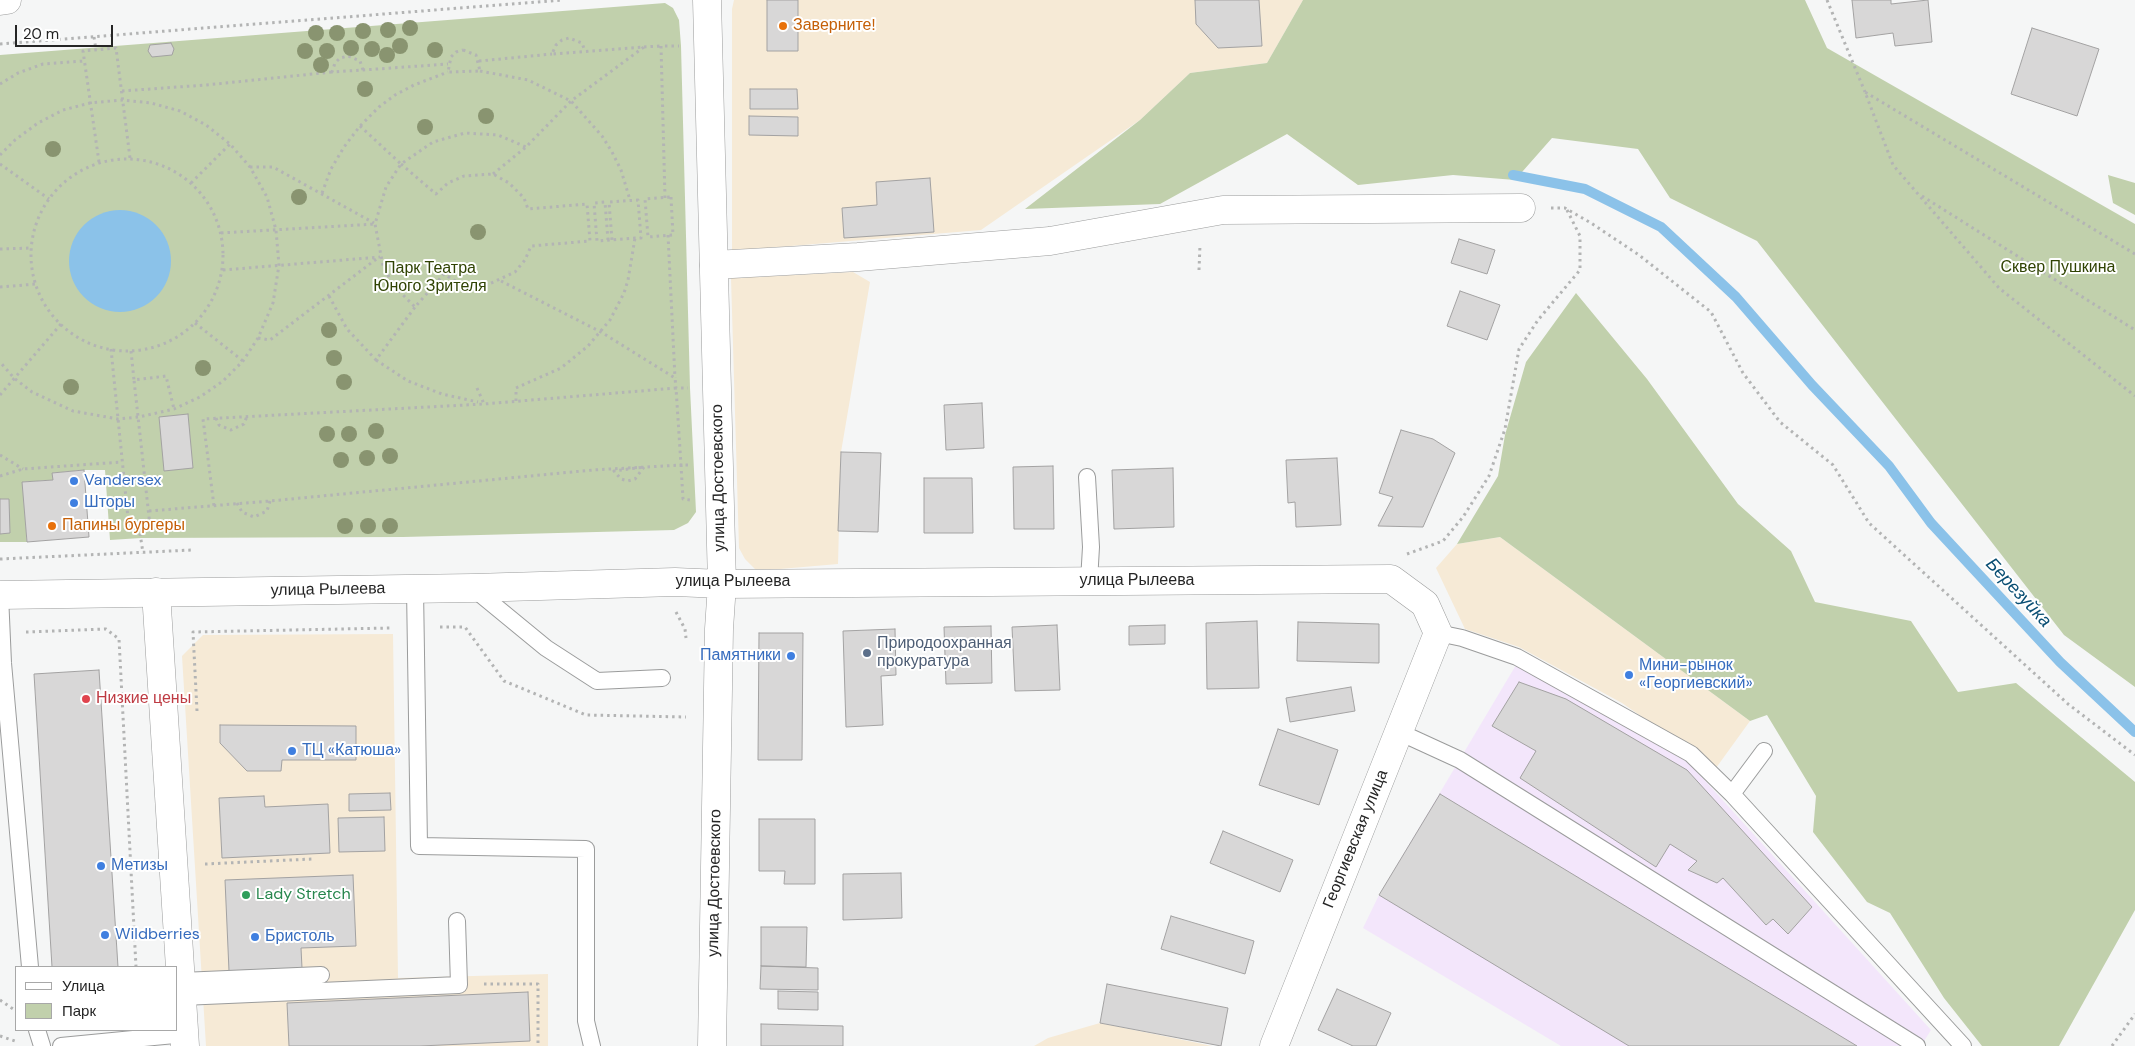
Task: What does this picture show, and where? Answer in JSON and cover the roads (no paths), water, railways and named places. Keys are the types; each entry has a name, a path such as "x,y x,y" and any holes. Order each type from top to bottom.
{"street":[{"path":"0,0 7,0"},
{"name":"улица Достоевского","path":"707,0 722,584 719,639 712,1046"},
{"path":"714,264 858,257 1050,241 1223,210 1521,208"},
{"name":"улица Рылеева","path":"0,595 473,588 675,582 722,584 1391,579 1425,604 1438,633"},
{"path":"156,592 185,1040"},
{"name":"Георгиевская улица","path":"1274,1046 1438,633"}],"lane":[{"path":"1088,477 1091,547 1089,581"},
{"path":"473,588 546,648 597,680 662,678"},
{"path":"415,589 419,846 586,849 586,1020 592,1046"},
{"path":"0,595 0,633 30,966"},
{"path":"1438,633 1462,638 1525,662 1690,754 1732,794 1963,1046"},
{"path":"1399,732 1460,760 1916,1046"},
{"path":"1732,794 1764,751"},
{"path":"181,989 459,985 457,921"},
{"path":"181,989 321,974"},
{"path":"37,1031 42,1046"},
{"path":"61,1046 185,1040"}],"water":[{"path":"120,210 130,211 149,218 163,232 170,251 170,271 163,290 149,304 130,311 120,312 110,311 91,304 77,290 70,271 69,261 70,251 77,232 91,218 110,211"}],"waterway":[{"name":"Березуйка","path":"1513,175 1585,189 1661,227 1736,297 1812,385 1889,466 1931,523 2060,662 2135,732"}],"place":[{"name":"Заверните!","path":"783,26"},
{"name":"Vandersex","path":"74,481"},
{"name":"Шторы","path":"74,503"},
{"name":"Папины бургеры","path":"52,526"},
{"name":"Природоохранная прокуратура","path":"867,653"},
{"name":"Памятники","path":"791,656"},
{"name":"Мини-рынок «Георгиевский»","path":"1629,675"},
{"name":"Низкие цены","path":"86,699"},
{"name":"ТЦ «Катюша»","path":"292,751"},
{"name":"Метизы","path":"101,866"},
{"name":"Lady Stretch","path":"246,895"},
{"name":"Wildberries","path":"105,935"},
{"name":"Бристоль","path":"255,937"}],"park label":[{"name":"Сквер Пушкина","path":"2058,268"},
{"name":"Парк Театра Юного Зрителя","path":"430,278"}]}
